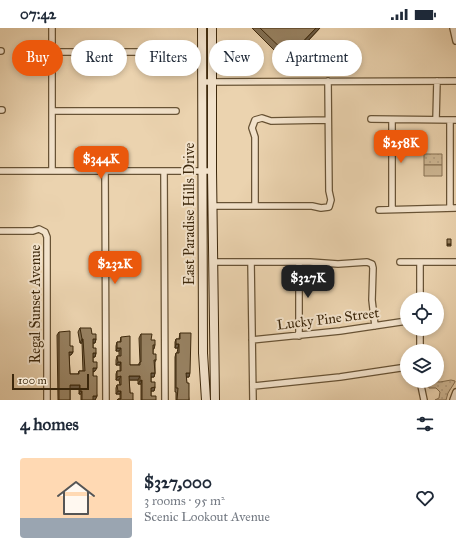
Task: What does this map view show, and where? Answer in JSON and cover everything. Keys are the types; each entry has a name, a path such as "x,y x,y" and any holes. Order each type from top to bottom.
{"main road":[{"name":"East Paradise Hills Drive","path":"202,28 203,353 206,400"},
{"name":"East Paradise Hills Drive","path":"212,28 215,400"}],"street":[{"path":"52,28 52,40"},
{"path":"453,28 456,41"},
{"path":"63,52 135,52"},
{"path":"52,76 52,171"},
{"path":"213,206 255,205 312,206 320,208 329,207 331,200 329,191 328,81"},
{"path":"436,120 437,81"},
{"path":"202,82 456,82"},
{"path":"52,111 176,111"},
{"path":"255,205 255,137 252,128 255,120 262,118 271,120 328,120"},
{"path":"371,119 453,120 453,208 392,208 378,210"},
{"path":"392,120 392,208"},
{"path":"0,171 212,171"},
{"path":"105,171 106,400"},
{"path":"164,171 165,400"},
{"name":"Regal Sunset Avenue","path":"0,231 33,231 40,229 45,232 47,237 47,400"},
{"path":"213,262 299,262 338,264 367,262 372,264 373,268 372,300 375,326"},
{"path":"251,262 253,400"},
{"path":"299,262 299,336"},
{"path":"400,262 456,262"},
{"path":"420,262 420,292"},
{"name":"Lucky Pine Street","path":"252,340 299,336 400,322"},
{"path":"253,386 340,377 400,368"},
{"path":"421,388 424,400"},
{"path":"453,400 456,392"}],"shaded area":[{"path":"424,154 442,154 442,165 424,165"},
{"path":"424,165 442,165 442,176 424,176"},
{"path":"451,380 455,382 448,393 446,400 435,400 439,398 440,392 436,388 444,388 444,381"}],"building":[{"path":"260,28 316,28 304,40 272,40"},
{"path":"447,239 451,239 451,244 447,244"},
{"path":"80,328 91,328 92,334 96,334 96,339 93,339 93,348 96,348 96,353 93,353 93,362 97,362 97,368 93,368 93,376 97,376 97,396 93,396 93,400 82,400 80,385 70,385 70,400 59,400 59,332 70,331 70,346 73,346 73,352 69,352 70,374 79,374 79,371 85,371 83,339"},
{"path":"180,333 191,333 190,373 186,373 187,383 189,383 189,400 177,400 178,388 176,388 176,353 179,353 179,344 176,344 176,339 180,339"},
{"path":"141,334 152,334 151,340 155,340 155,345 153,345 153,354 156,354 156,360 154,360 155,373 151,373 151,382 155,382 155,387 151,388 151,396 156,396 156,400 142,400 142,380 140,381 140,376 129,376 130,393 133,393 133,400 118,400 121,399 121,391 118,391 117,385 121,385 121,376 117,377 117,371 121,371 121,362 118,362 117,356 121,356 121,348 117,348 117,342 121,342 121,337 130,336 130,365 140,365"}]}
